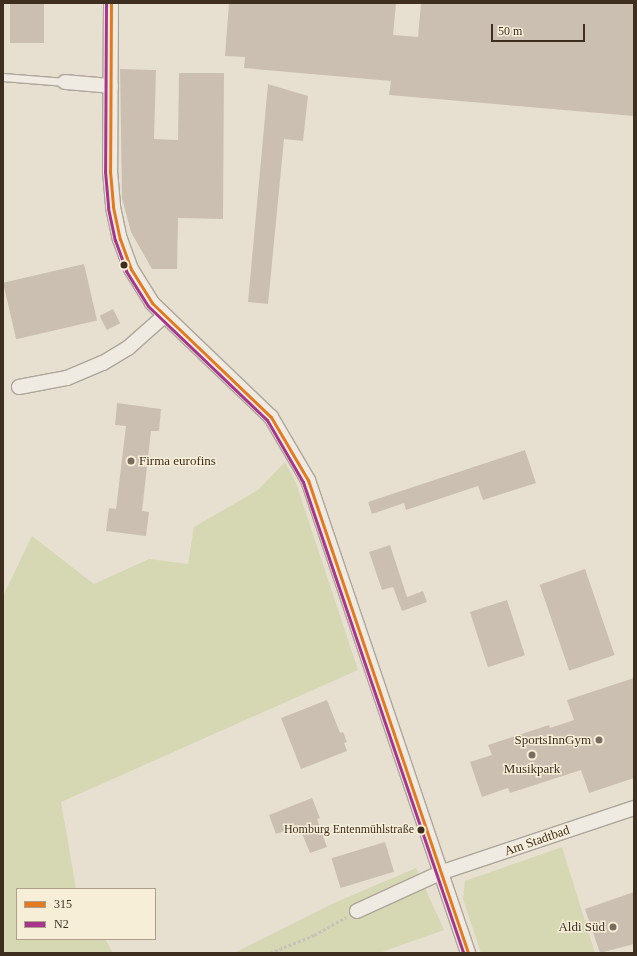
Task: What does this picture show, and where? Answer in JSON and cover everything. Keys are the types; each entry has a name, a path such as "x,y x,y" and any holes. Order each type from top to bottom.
{"street":[{"path":"111,3 110,171 120,239 131,269 144,291 164,316 271,417 308,480 468,953"},
{"path":"65,82 111,86"},
{"path":"19,387 67,378 103,363 128,348 164,316"},
{"name":"Am Stadtbad","path":"357,911 440,873 634,808"}],"lane":[{"path":"3,77 65,82"}],"path":[{"path":"270,953 314,935 357,911"}],"green space":[{"path":"285,462 296,483 358,670 61,802 76,888 16,888 16,940 106,940 113,953 3,953 3,596 32,536 94,584 149,559 188,564 194,527 258,490"},
{"path":"562,847 595,953 481,953 463,899 465,881"},
{"path":"416,868 444,930 379,953 234,953 334,903"}],"building":[{"path":"10,3 44,3 44,43 10,43"},
{"path":"229,3 396,3 393,35 418,37 421,3 634,3 634,116 389,95 391,81 244,68 245,57 225,56"},
{"path":"120,69 156,70 154,139 178,140 179,73 224,73 223,219 178,218 177,269 152,269 131,232 122,198"},
{"path":"268,84 308,96 303,141 284,139 268,304 248,302"},
{"path":"84,264 97,321 16,339 3,283"},
{"path":"113,309 120,323 107,330 100,316"},
{"path":"117,403 161,409 159,431 151,431 142,511 149,512 146,536 106,531 109,508 116,509 126,426 115,425"},
{"path":"525,450 536,483 483,500 478,486 406,510 404,503 372,514 368,502"},
{"path":"390,545 407,597 423,591 427,602 402,611 393,587 382,590 369,552"},
{"path":"585,569 615,655 569,671 540,585"},
{"path":"507,600 525,655 488,667 470,612"},
{"path":"634,678 634,778 589,793 581,770 510,793 508,788 482,797 470,762 492,755 488,745 549,725 550,728 574,720 567,700"},
{"path":"327,700 340,733 343,732 347,742 344,743 347,751 301,769 281,718"},
{"path":"312,798 320,818 317,819 327,847 310,853 299,826 276,834 269,815"},
{"path":"385,842 394,872 341,888 331,858"},
{"name":"Aldi Süd","path":"634,892 634,944 600,953 585,909"}],"transit line":[{"name":"N2","path":"106,3 105,171 108,208 115,240 126,271 148,306 267,420 303,482 463,953"},
{"name":"315","path":"111,3 110,171 113,207 120,239 131,269 152,303 271,417 308,480 468,953"}],"place":[{"name":"Firma eurofins","path":"131,461"},
{"name":"SportsInnGym","path":"599,740"},
{"name":"Musikpark","path":"532,755"},
{"name":"Homburg Entenmühlstraße","path":"421,830"},
{"name":"Aldi Süd","path":"613,927"}]}
